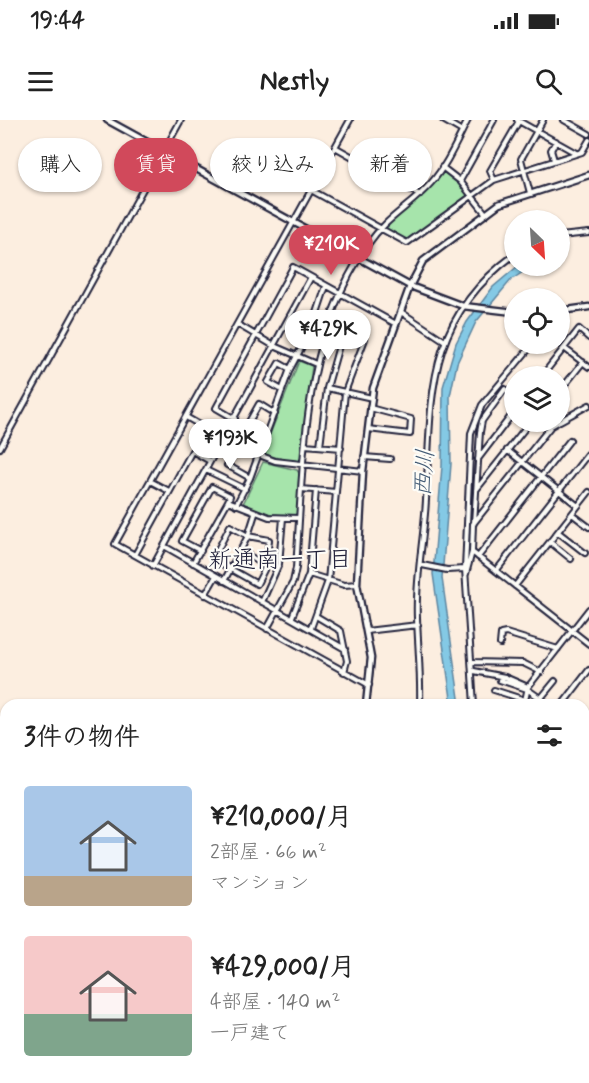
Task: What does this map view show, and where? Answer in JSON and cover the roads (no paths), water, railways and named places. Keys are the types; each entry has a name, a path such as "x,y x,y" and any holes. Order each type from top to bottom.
{"street":[{"path":"107,120 138,138"},
{"path":"171,138 181,120"},
{"path":"336,145 350,120"},
{"path":"443,120 462,131"},
{"path":"267,629 293,582 305,445 316,364 329,320 359,258 381,228 420,195 442,167 468,120"},
{"path":"460,181 494,120"},
{"path":"494,180 490,171 518,120 577,153"},
{"path":"530,193 521,159 543,120"},
{"path":"564,120 589,134"},
{"path":"315,192 407,243 494,180 582,152 589,140"},
{"path":"554,160 551,150 556,141"},
{"path":"336,148 420,195"},
{"path":"442,167 460,181 486,214"},
{"path":"198,171 410,286 470,308 504,311"},
{"path":"368,699 371,658 357,584 364,457 372,398 410,286 423,261 506,200 589,175"},
{"path":"0,448 141,192"},
{"path":"310,192 116,544 369,685"},
{"path":"570,235 589,233"},
{"path":"420,699 418,590 422,565 431,403 436,364 463,306 486,279 504,264"},
{"path":"235,419 216,408 293,267 396,324"},
{"path":"153,566 311,277"},
{"path":"236,505 250,478 290,369 312,327 326,286"},
{"path":"570,309 589,306"},
{"path":"401,312 445,341"},
{"path":"311,628 327,581 345,392 365,339 329,320"},
{"path":"237,324 274,346 316,364"},
{"path":"320,446 327,388 344,328"},
{"path":"570,340 579,329 589,338"},
{"path":"570,352 589,367"},
{"path":"474,699 466,572 471,444 475,419 482,405 525,354"},
{"path":"550,366 559,354"},
{"path":"570,378 583,362"},
{"path":"282,390 268,382 279,363 290,369"},
{"path":"327,388 372,398"},
{"path":"466,572 472,552 477,460 482,421 504,389"},
{"path":"266,438 246,427 259,404 275,414"},
{"path":"570,415 589,405"},
{"path":"368,429 410,434 411,419 370,408"},
{"path":"186,417 238,447 259,455 303,465 363,471"},
{"path":"477,460 504,425"},
{"path":"476,491 522,432"},
{"path":"474,524 546,432"},
{"path":"478,557 570,440"},
{"path":"305,445 341,448"},
{"path":"238,447 227,465 250,478"},
{"path":"507,450 578,506"},
{"path":"135,555 192,451 211,461"},
{"path":"496,571 588,454"},
{"path":"364,457 390,459"},
{"path":"206,470 244,489"},
{"path":"150,481 169,491"},
{"path":"193,563 201,551 230,496 212,487 182,541 201,551"},
{"path":"301,489 336,492"},
{"path":"292,617 309,574 316,490"},
{"path":"515,586 589,492"},
{"path":"228,501 255,514 300,518"},
{"path":"224,581 248,536 255,514"},
{"path":"572,514 589,527"},
{"path":"262,602 279,564 283,518"},
{"path":"230,526 248,536 269,540 266,566 258,584 213,559 230,526"},
{"path":"558,532 585,553"},
{"path":"550,542 571,559"},
{"path":"164,546 345,649"},
{"path":"241,551 266,566"},
{"path":"472,552 589,644"},
{"path":"422,565 466,572"},
{"path":"309,574 327,581 357,584"},
{"path":"205,594 216,576"},
{"path":"526,699 528,688 589,609"},
{"path":"316,616 341,631 347,661 344,672"},
{"path":"366,631 418,625"},
{"path":"500,644 501,634 506,633 558,649"},
{"path":"473,662 523,663 541,672"},
{"path":"567,699 589,670"},
{"path":"474,671 498,675 528,688 541,698 555,681"},
{"path":"500,680 528,688"},
{"path":"494,690 517,699"}],"water":[{"path":"506,276 517,276 511,280 476,322 457,363 450,396 451,464 442,578 459,699 451,699 433,574 442,466 443,387 456,343 467,322 493,287"}],"district":[{"name":"新通南一丁目","path":"280,560"}],"water label":[{"name":"西川","path":"425,473"}]}
